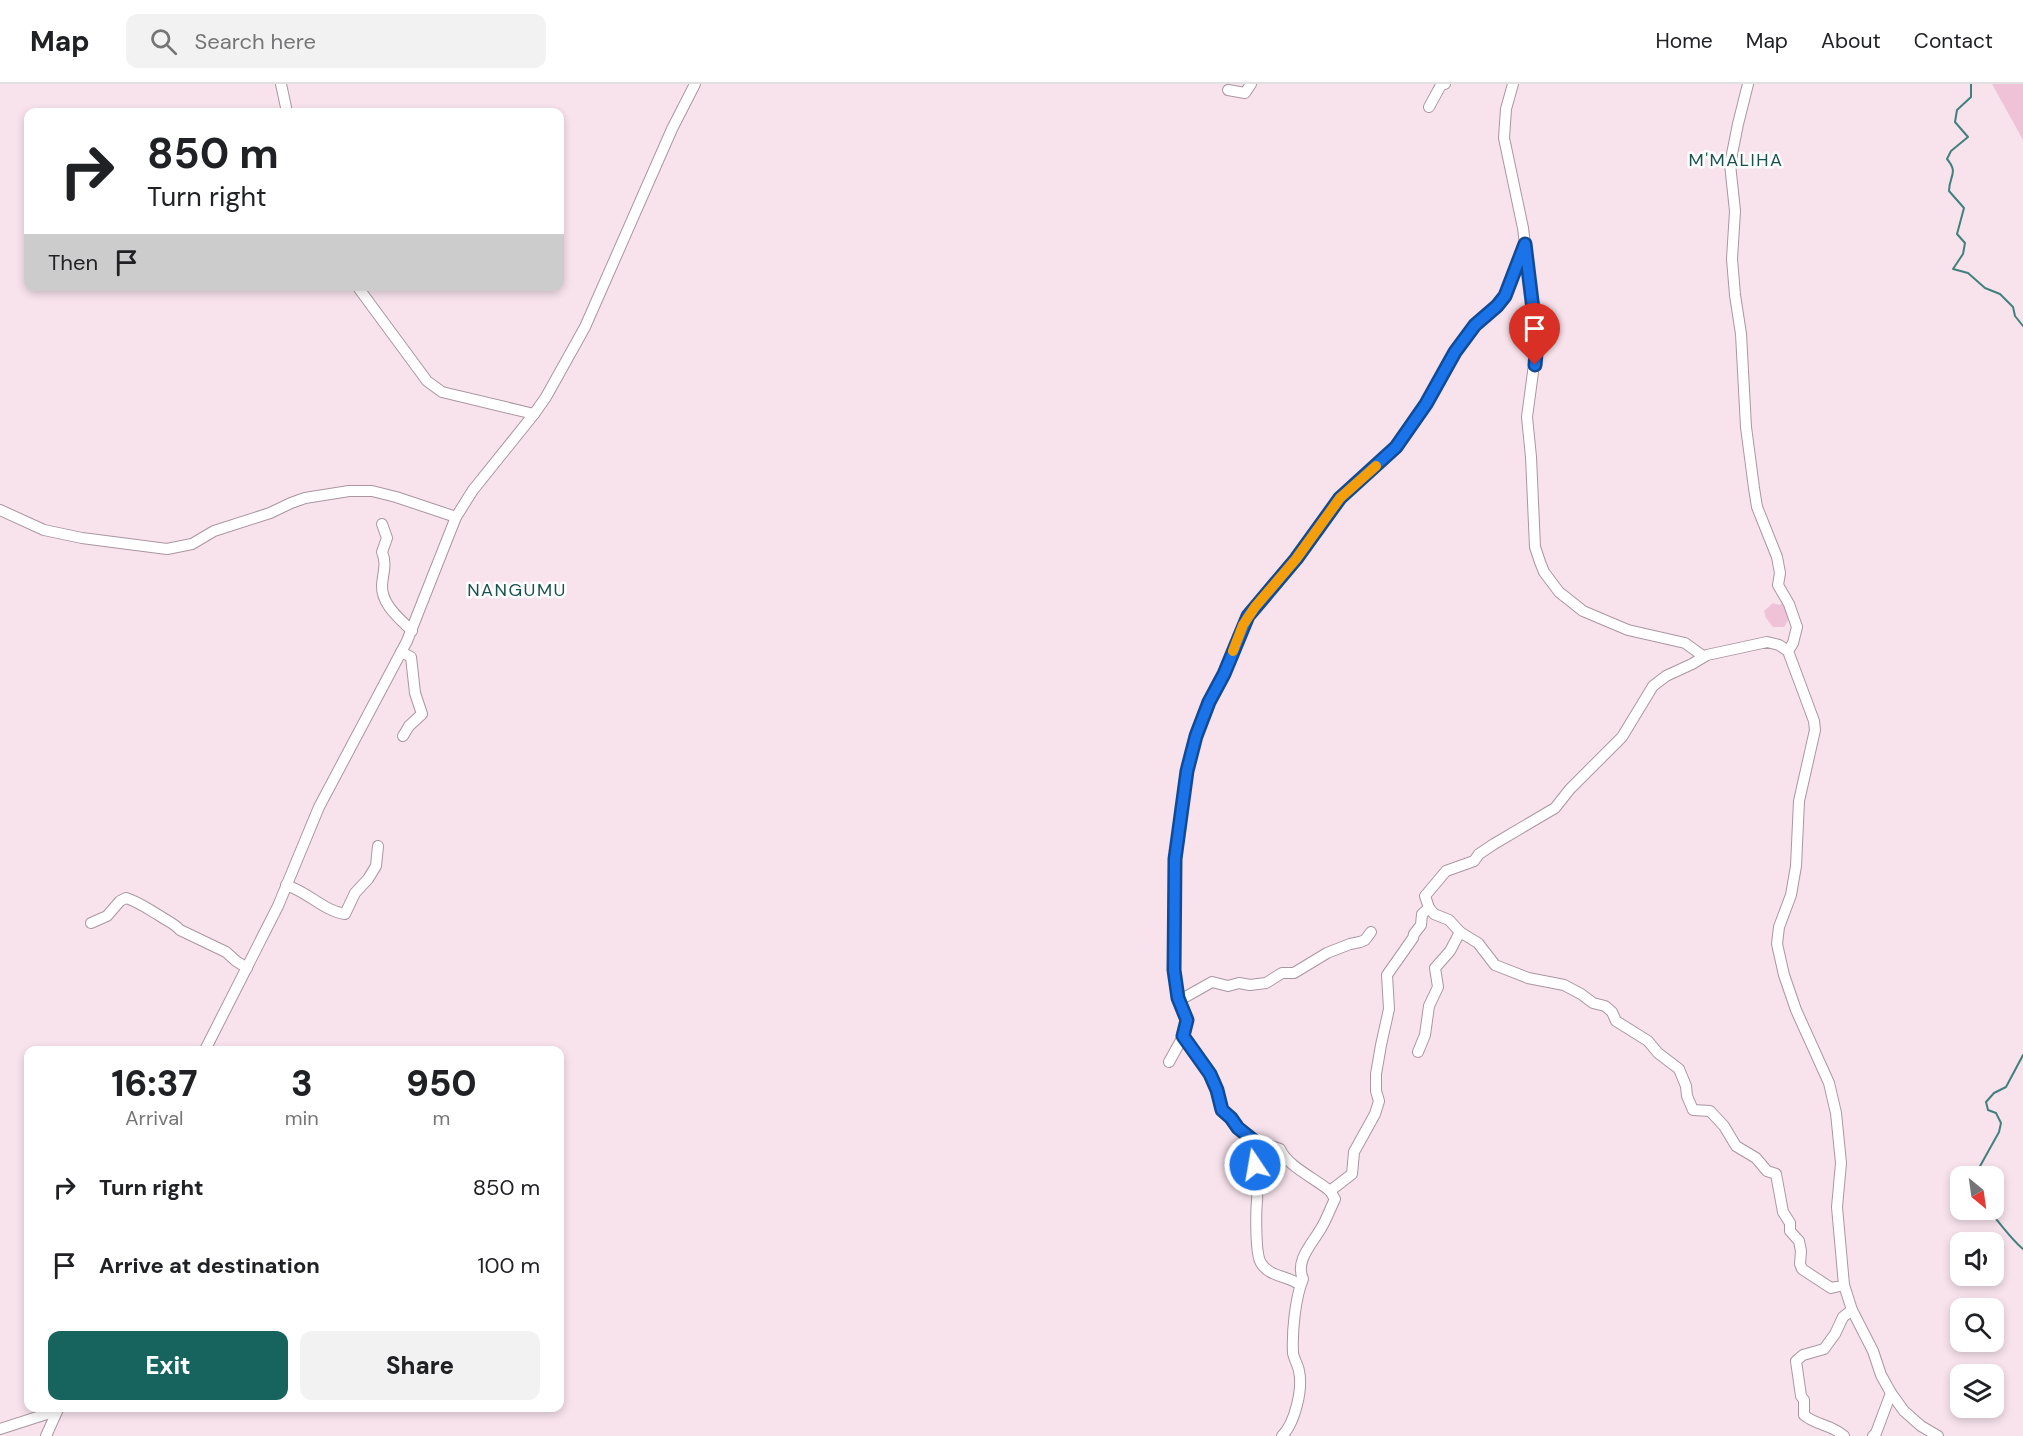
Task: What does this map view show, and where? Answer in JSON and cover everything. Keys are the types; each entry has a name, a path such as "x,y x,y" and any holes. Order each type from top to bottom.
{"street":[{"path":"281,84 286,108"},
{"path":"207,1046 286,885 319,807 412,631 456,517 473,490 546,397 585,327 677,118 695,84"},
{"path":"1228,90 1245,93 1251,84"},
{"path":"1429,107 1442,84"},
{"path":"1513,84 1506,110 1504,138 1525,244 1537,342 1527,417 1536,547 1544,572 1559,592 1583,611 1629,630 1685,643 1703,656"},
{"path":"1748,84 1730,164 1735,211 1731,259 1741,334 1746,427 1757,507 1777,557 1780,573 1778,585 1789,604 1797,627 1788,651"},
{"path":"1169,1062 1183,1036 1187,1020 1174,970 1175,859 1187,771 1196,736 1209,702 1224,674 1243,625 1255,607 1301,553 1340,498 1396,447 1426,404 1455,352 1475,325 1505,296 1525,244"},
{"path":"361,291 427,381 435,388 442,392 534,414"},
{"path":"0,510 44,531 167,549 192,544 214,531 270,513 305,498 349,491 372,491 456,517"},
{"path":"382,524 387,538 382,552 386,572 382,584 384,601 412,631"},
{"path":"1844,1285 1831,1288 1802,1269 1799,1241 1790,1230 1790,1223 1783,1212 1776,1174 1767,1171 1756,1158 1736,1146 1724,1126 1710,1111 1694,1110 1687,1096 1683,1072 1679,1068 1658,1053 1648,1041 1616,1021 1612,1012 1605,1006 1593,1003 1564,985 1528,978 1495,965 1478,943 1460,932 1449,920 1434,914 1425,896 1446,871 1474,861 1479,854 1555,808 1570,789 1622,737 1659,680 1703,656 1767,642 1779,645 1788,651 1812,711 1815,730 1799,801 1796,866 1791,895 1779,927 1777,944 1793,1001 1829,1083 1836,1113 1841,1163 1837,1207 1844,1285 1852,1310 1892,1394 1904,1411 1921,1426 1938,1436"},
{"path":"401,652 411,657 415,693 423,714 409,726 403,736"},
{"path":"286,885 306,893 335,913 345,914 355,893 376,866 378,846"},
{"path":"91,923 106,916 126,898 175,924 180,930 226,952 247,968"},
{"path":"1330,1191 1352,1174 1354,1152 1376,1114 1378,1101 1376,1074 1389,1009 1387,975 1413,938 1420,925 1422,914 1429,908"},
{"path":"1180,1000 1212,982 1228,986 1239,983 1250,985 1266,983 1282,973 1294,973 1327,953 1365,940 1371,932"},
{"path":"1418,1052 1425,1035 1429,1006 1438,987 1435,968 1450,951 1460,932"},
{"path":"1183,1036 1210,1074 1222,1110 1238,1128 1253,1140 1280,1149 1292,1163 1330,1191 1335,1199 1319,1232 1311,1241 1300,1273 1303,1279 1294,1322 1293,1355 1299,1370 1300,1388 1294,1412 1282,1436"},
{"path":"1253,1140 1256,1156 1254,1177 1257,1200 1255,1206 1260,1262 1273,1274 1300,1286"},
{"path":"1844,1436 1836,1428 1810,1421 1804,1415 1804,1400 1801,1396 1796,1361 1803,1354 1824,1349 1835,1334 1843,1317 1852,1310"},
{"path":"1873,1436 1892,1394"},
{"path":"0,1429 49,1412"},
{"path":"46,1436 57,1412"}],"shaded area":[{"path":"1992,84 2023,84 2023,140"},
{"path":"1773,603 1779,605 1784,603 1789,619 1784,627 1773,627 1766,618 1764,611"}],"waterway":[{"path":"1971,84 1971,97 1957,110 1955,122 1968,137 1951,151 1947,159 1953,171 1949,191 1964,208 1957,234 1965,243 1963,254 1953,269 1968,273 1985,288 2000,294 2013,307 2015,316 2023,326"},
{"path":"1980,1166 1999,1132 2001,1123 1996,1113 1988,1110 1986,1102 1994,1093 2006,1087 2023,1055"},
{"path":"1996,1220 2023,1249"}],"slow traffic":[{"path":"1233,651 1248,616 1296,559 1340,498 1376,466"}],"district":[{"name":"M'MALIHA","path":"1736,160"},
{"name":"NANGUMU","path":"517,590"}],"route":[{"path":"1255,1165 1253,1140 1246,1136 1222,1110 1215,1082 1183,1036 1187,1020 1178,998 1174,970 1175,859 1187,771 1196,736 1248,616 1296,559 1340,498 1396,447 1426,404 1455,352 1475,325 1505,296 1525,244 1537,342 1535,365"}]}
